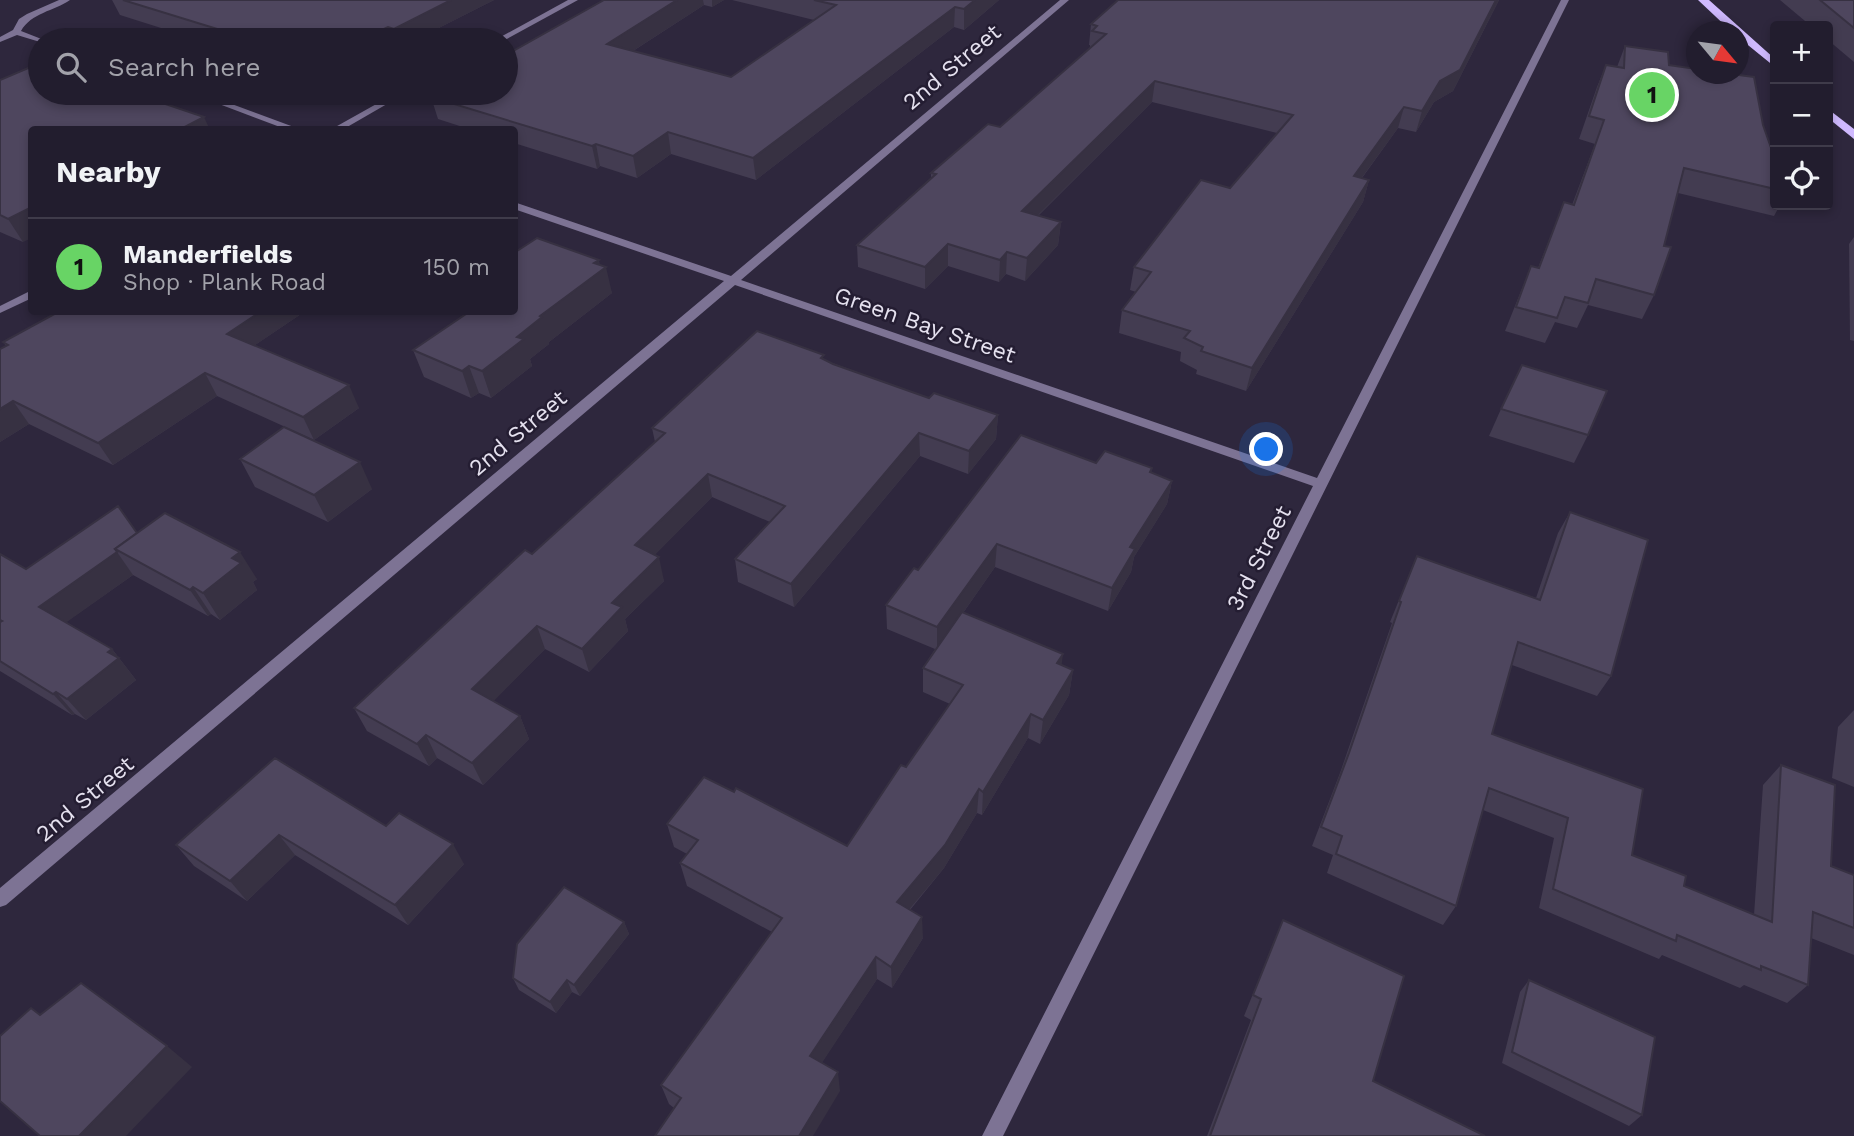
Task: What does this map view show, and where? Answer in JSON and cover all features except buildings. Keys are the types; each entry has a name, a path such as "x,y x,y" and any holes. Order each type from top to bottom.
{"main road":[{"path":"1703,0 1770,60"},
{"path":"1833,116 1854,135"}],"street":[{"path":"0,40 16,32 22,21 30,16 66,0"},
{"path":"518,30 574,0"},
{"name":"2nd Street","path":"1,896 1065,0"},
{"name":"3rd Street","path":"992,1136 1564,0"},
{"path":"16,32 28,36"},
{"path":"228,105 287,126"},
{"path":"341,126 380,105"},
{"name":"Green Bay Street","path":"518,206 1322,484"},
{"path":"0,310 28,295"}],"place":[{"name":"Manderfields","path":"1652,95"}]}
